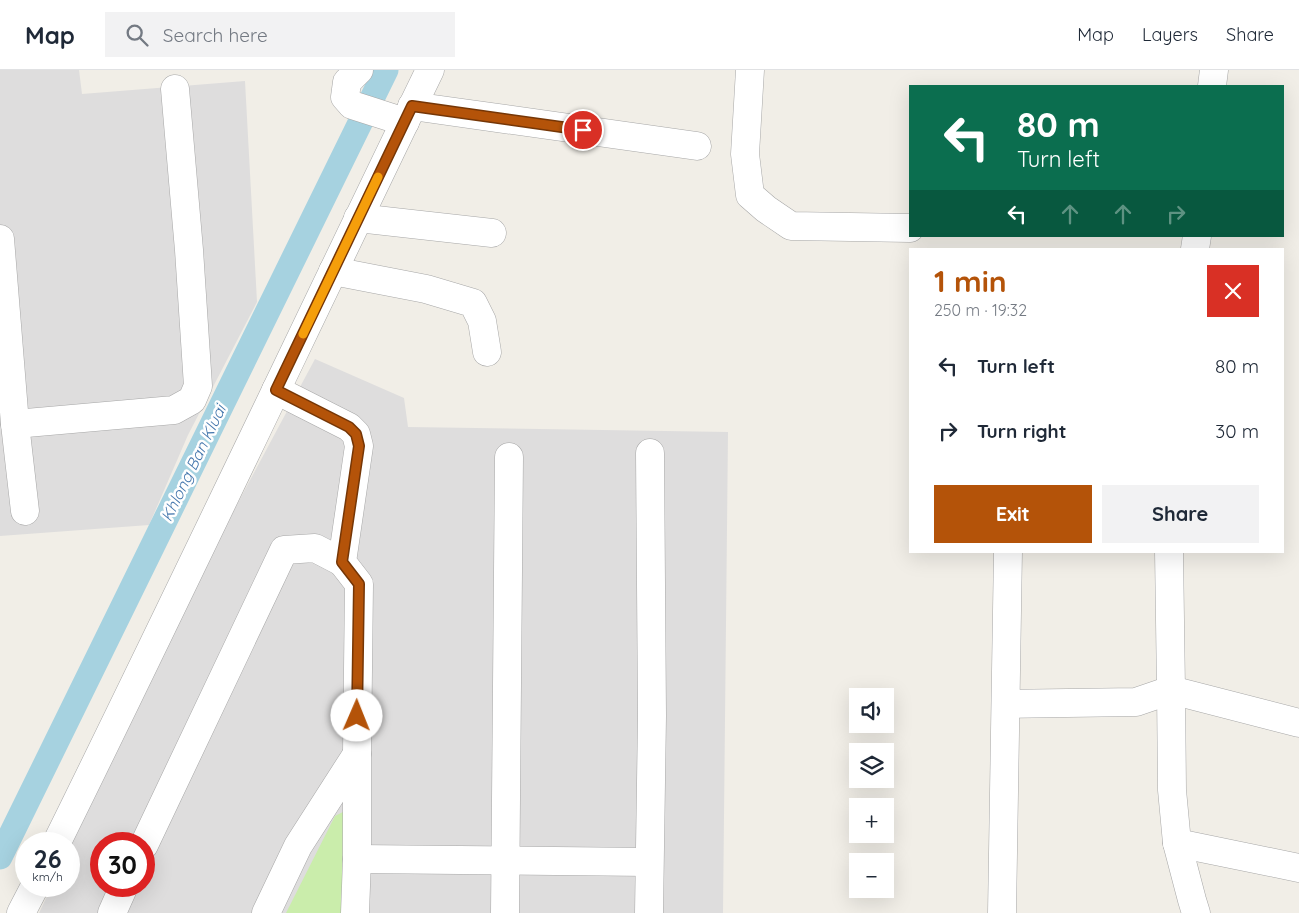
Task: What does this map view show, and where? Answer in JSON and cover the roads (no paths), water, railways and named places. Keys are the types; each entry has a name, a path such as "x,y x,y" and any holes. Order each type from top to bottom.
{"street":[{"path":"359,70 347,82 345,97 352,105 400,115 697,146"},
{"path":"62,832 358,218 400,115 430,70"},
{"path":"750,70 745,154 750,195 766,209 791,226 909,228"},
{"path":"1212,85 1214,70"},
{"path":"15,424 174,410 192,400 198,386 189,250 175,89"},
{"path":"358,218 492,233"},
{"path":"0,239 15,424 25,512"},
{"path":"333,271 426,289 473,303 482,321 487,352"},
{"path":"276,390 349,427 356,434 359,446 342,562"},
{"path":"649,913 652,716 650,452"},
{"path":"505,913 509,457"},
{"path":"150,832 284,550 315,548 342,562 359,584 355,913"},
{"path":"1002,913 1008,553"},
{"path":"1169,553 1172,790 1177,842 1196,913"},
{"path":"1006,704 1136,702 1172,690 1299,722"},
{"path":"266,913 298,846 357,754"},
{"path":"1177,842 1299,868"},
{"path":"357,859 649,862"},
{"path":"21,913 29,897"},
{"path":"112,913 119,897"}],"waterway":[{"name":"Khlong Ban Kluai","path":"0,857 386,70"}]}
